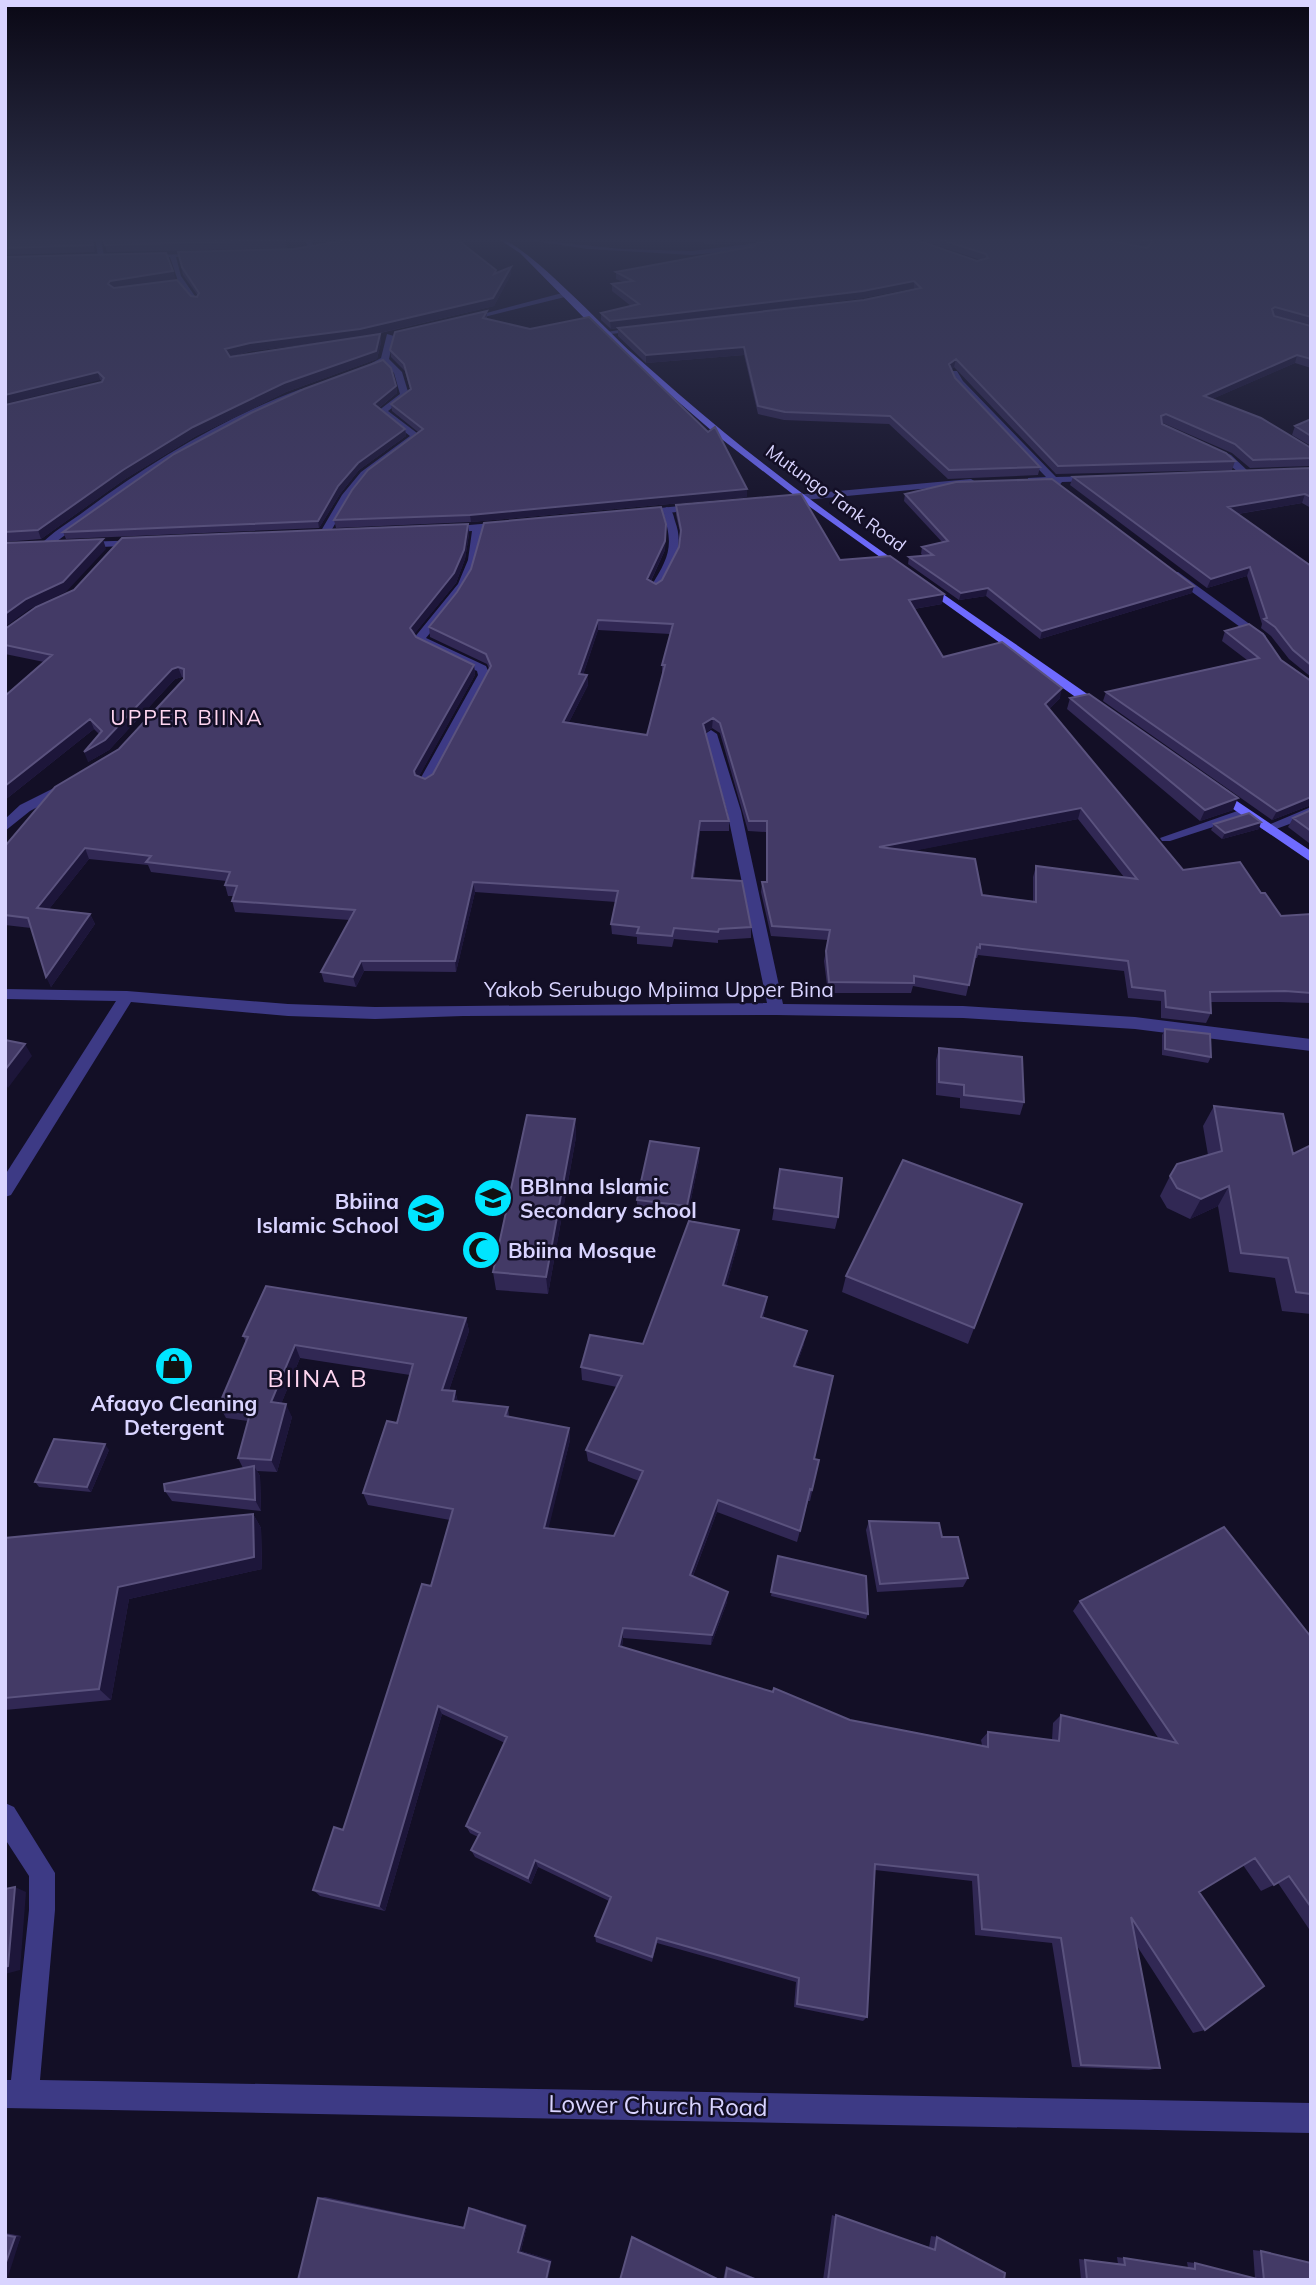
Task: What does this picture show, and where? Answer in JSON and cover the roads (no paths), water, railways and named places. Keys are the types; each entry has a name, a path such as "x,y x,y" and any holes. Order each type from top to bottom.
{"street":[{"path":"351,374 385,359 391,345"},
{"name":"Mutungo Tank Road","path":"617,345 722,435 802,497 1109,715"},
{"path":"323,536 347,495 364,474 416,436 382,411 405,395 398,372 385,359"},
{"path":"954,373 959,382 1062,488"},
{"path":"44,546 107,499 188,447 269,404 315,387"},
{"path":"1206,447 1228,457 1247,475"},
{"path":"1235,475 1260,474"},
{"path":"1025,480 1105,479"},
{"path":"775,500 985,481"},
{"path":"622,514 708,506"},
{"path":"431,531 517,524"},
{"path":"425,783 484,675 482,669 424,643 420,638 463,585 473,560 478,528"},
{"path":"309,537 336,536"},
{"path":"31,547 147,542"},
{"path":"104,561 120,543"},
{"path":"1169,570 1269,646"},
{"path":"711,734 734,811 776,1009"},
{"path":"1200,780 1311,858"},
{"path":"5,827 26,808 75,781"},
{"path":"1268,828 1311,811"},
{"name":"Yakob Serubugo Mpiima Upper Bina","path":"5,994 127,996 288,1010 375,1013 463,1010 776,1009 963,1012 1135,1023 1216,1031 1311,1045"},
{"path":"5,1191 127,996"},
{"path":"5,1816 42,1873 42,1910 15,2094"},
{"name":"Lower Church Road","path":"15,2094 1311,2118"}],"lane":[{"path":"655,588 676,550 677,535 667,510"},
{"path":"1166,838 1245,812"}],"place":[{"name":"BBInna Islamic Secondary school","path":"493,1198"},
{"name":"Bbiina Islamic School","path":"426,1213"},
{"name":"Bbiina Mosque","path":"481,1250"},
{"name":"Afaayo Cleaning Detergent","path":"174,1366"}],"district":[{"name":"UPPER BIINA","path":"187,717"},
{"name":"BIINA B","path":"318,1378"}]}
